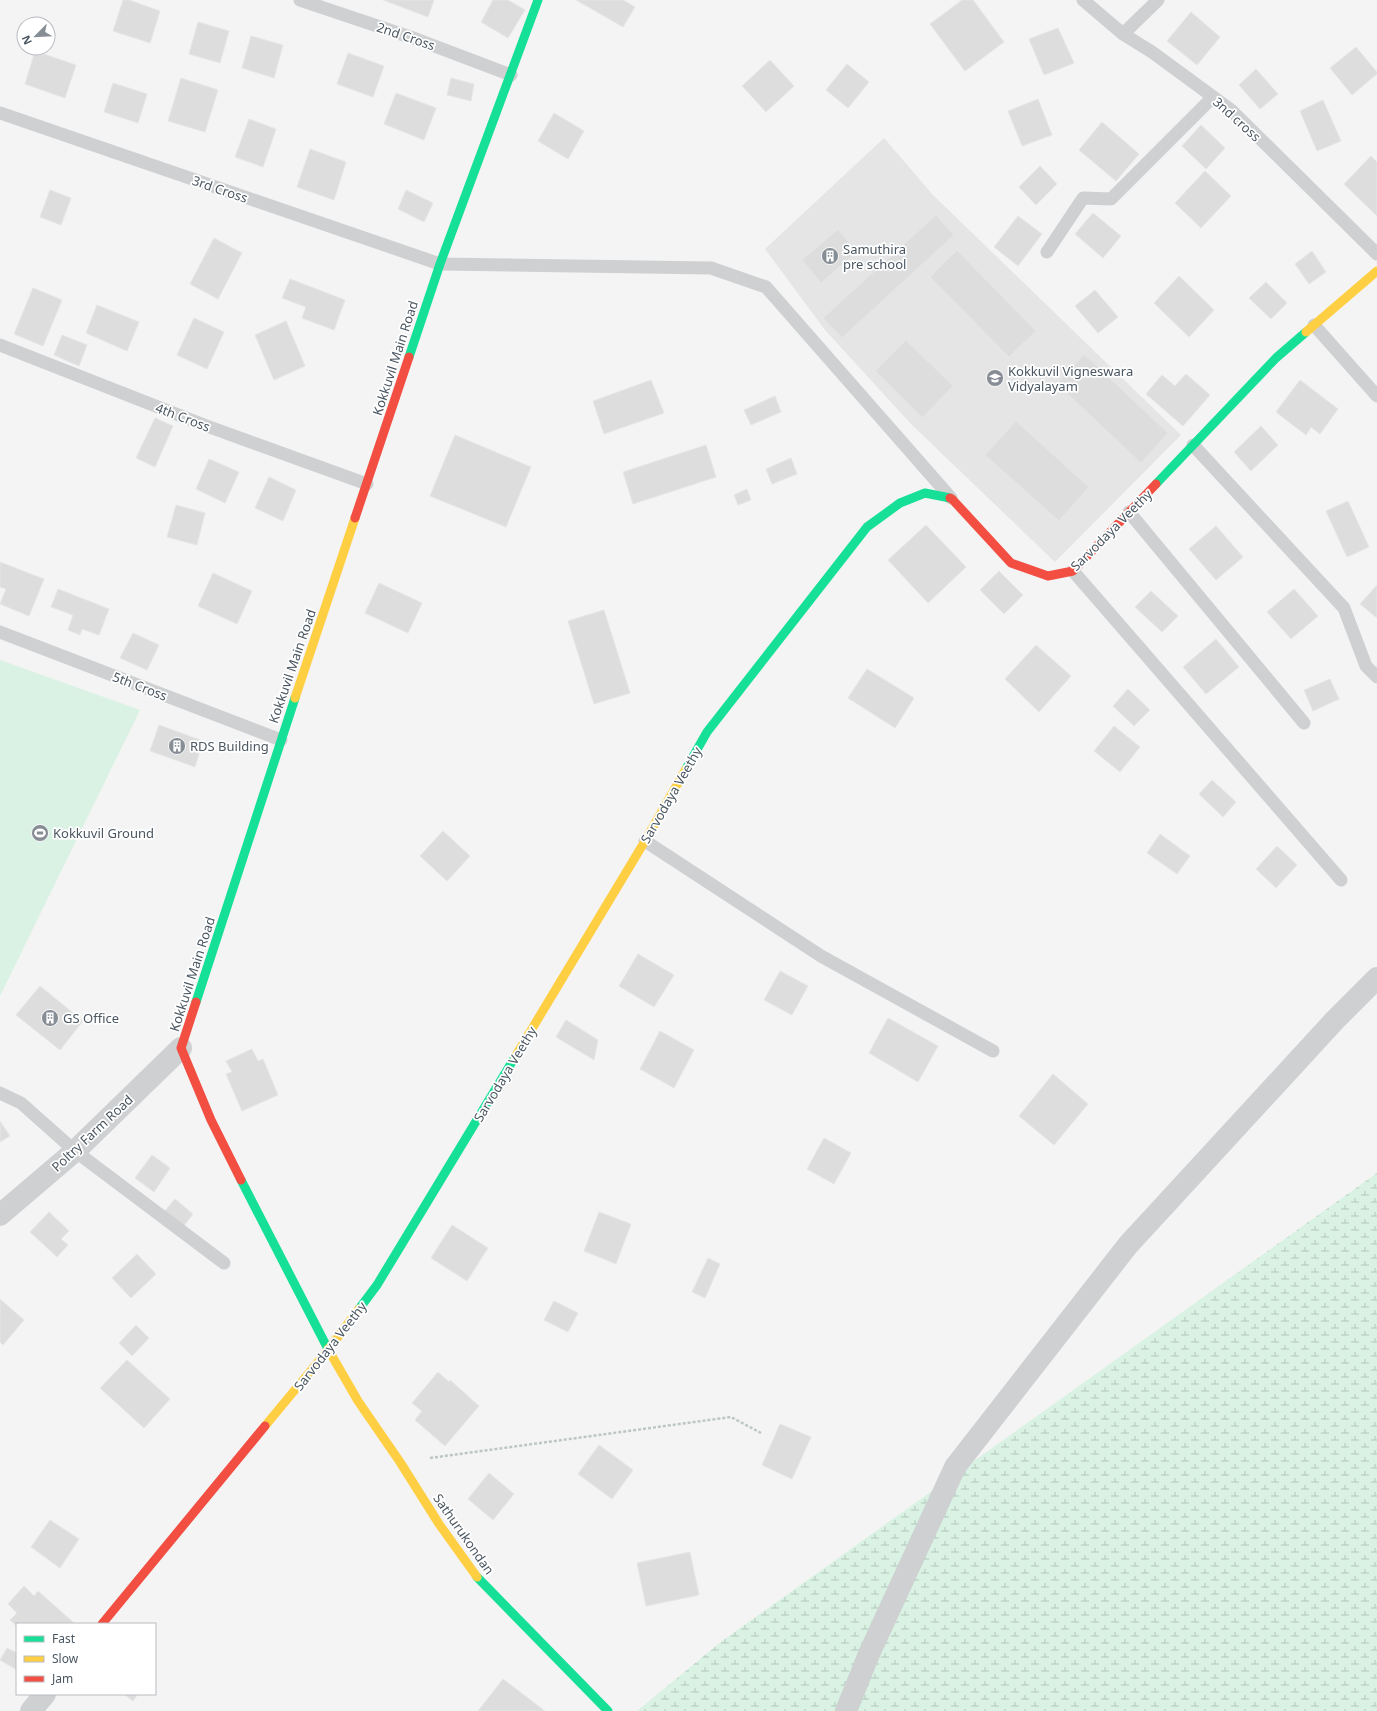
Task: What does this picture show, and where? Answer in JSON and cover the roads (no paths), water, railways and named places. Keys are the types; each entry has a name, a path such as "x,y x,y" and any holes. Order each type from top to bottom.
{"street":[{"name":"Kokkuvil Main Road","path":"328,1350 211,1120 181,1048 281,740 440,264 538,0"},
{"name":"Sarvodaya Veethy","path":"103,1623 328,1350 378,1285 646,841 707,732 867,526 900,503 925,493 952,499 1011,563 1048,576 1073,571 1276,358 1377,271"},
{"path":"846,1711 869,1654 955,1467 1128,1245 1336,1020 1377,978"},
{"name":"Poltry Farm Road","path":"0,1215 75,1151 181,1048"},
{"name":"Sathurukondan","path":"328,1350 358,1401 400,1462 439,1524 482,1583 608,1711"},
{"path":"31,1711 44,1695"}],"lane":[{"name":"2nd Cross","path":"300,0 416,39 511,75"},
{"name":"3nd cross","path":"1083,0 1123,34 1152,52 1231,110 1377,254"},
{"path":"1123,34 1158,0"},
{"path":"1048,252 1083,198 1112,199 1213,97"},
{"name":"3rd Cross","path":"0,113 440,264 711,268 766,287 952,499"},
{"path":"1314,325 1377,396"},
{"name":"4th Cross","path":"0,345 204,425 367,484"},
{"path":"1193,445 1344,608 1366,666 1377,678"},
{"path":"1129,512 1304,723"},
{"path":"1073,571 1341,880"},
{"name":"5th Cross","path":"0,632 281,740"},
{"path":"646,841 821,956 993,1051"},
{"path":"0,1093 21,1103 75,1151 224,1264"}],"place":[{"name":"Samuthira pre school","path":"830,256"},
{"name":"Kokkuvil Vigneswara Vidyalayam","path":"995,378"},
{"name":"RDS Building","path":"177,746"},
{"name":"Kokkuvil Ground","path":"40,833"},
{"name":"GS Office","path":"50,1018"}]}
